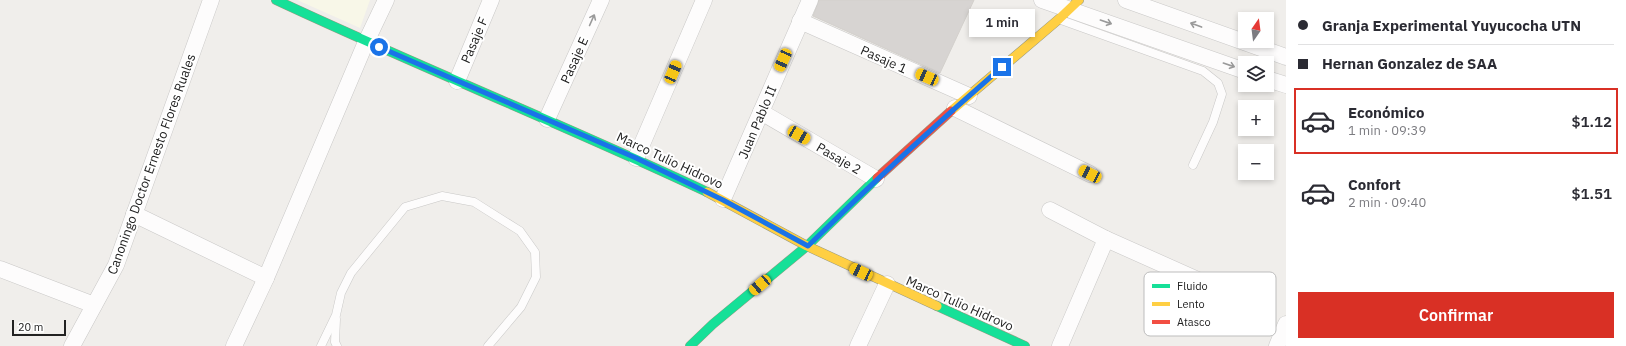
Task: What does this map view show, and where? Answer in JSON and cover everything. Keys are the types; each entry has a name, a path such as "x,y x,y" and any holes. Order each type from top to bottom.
{"street":[{"name":"Canoningo Doctor Ernesto Flores Ruales","path":"72,346 116,265 211,0"},
{"name":"Marco Tulio Hidrovo","path":"276,0 366,42 636,158 723,200 808,246 887,284 1025,346"},
{"path":"234,346 266,278 366,42 386,0"},
{"name":"Pasaje F","path":"457,81 491,0"},
{"name":"Pasaje E","path":"547,119 601,0"},
{"path":"636,158 704,0"},
{"name":"Juan Pablo II","path":"723,200 810,0"},
{"path":"1042,0 1238,69"},
{"path":"1126,0 1286,57"},
{"path":"690,346 713,324 808,246 876,179 1069,9"},
{"name":"Pasaje 1","path":"800,21 969,96"},
{"path":"1274,81 1286,85"},
{"path":"955,108 1090,174"},
{"name":"Pasaje 2","path":"760,112 876,179"},
{"path":"1050,210 1106,239 1180,272"},
{"path":"134,214 266,278"},
{"path":"1060,346 1106,239"},
{"path":"0,269 94,305"},
{"path":"858,346 887,284"},
{"path":"1277,346 1286,324"}],"lane":[{"path":"1069,9 1203,71 1218,83 1222,94 1213,122 1193,165"},
{"path":"337,346 335,342 336,315 341,294 351,273 405,207 442,196 474,202 520,231 535,252 536,277 522,307 488,346"},
{"path":"321,346 336,315"}],"shaded area":[{"path":"297,0 370,0 360,28"}],"building":[{"path":"819,0 974,0 940,73 813,16"}],"traffic: fast":[{"path":"276,0 654,167 707,192"},
{"path":"690,346 713,324 807,246 877,178"},
{"path":"937,306 1025,346"}],"traffic: slow":[{"path":"951,111 1059,19 1079,0"},
{"path":"707,192 807,246 937,306"}],"traffic: jam":[{"path":"877,178 951,111"}],"route":[{"path":"379,47 636,158 723,200 808,246 876,179 1002,67"}]}
